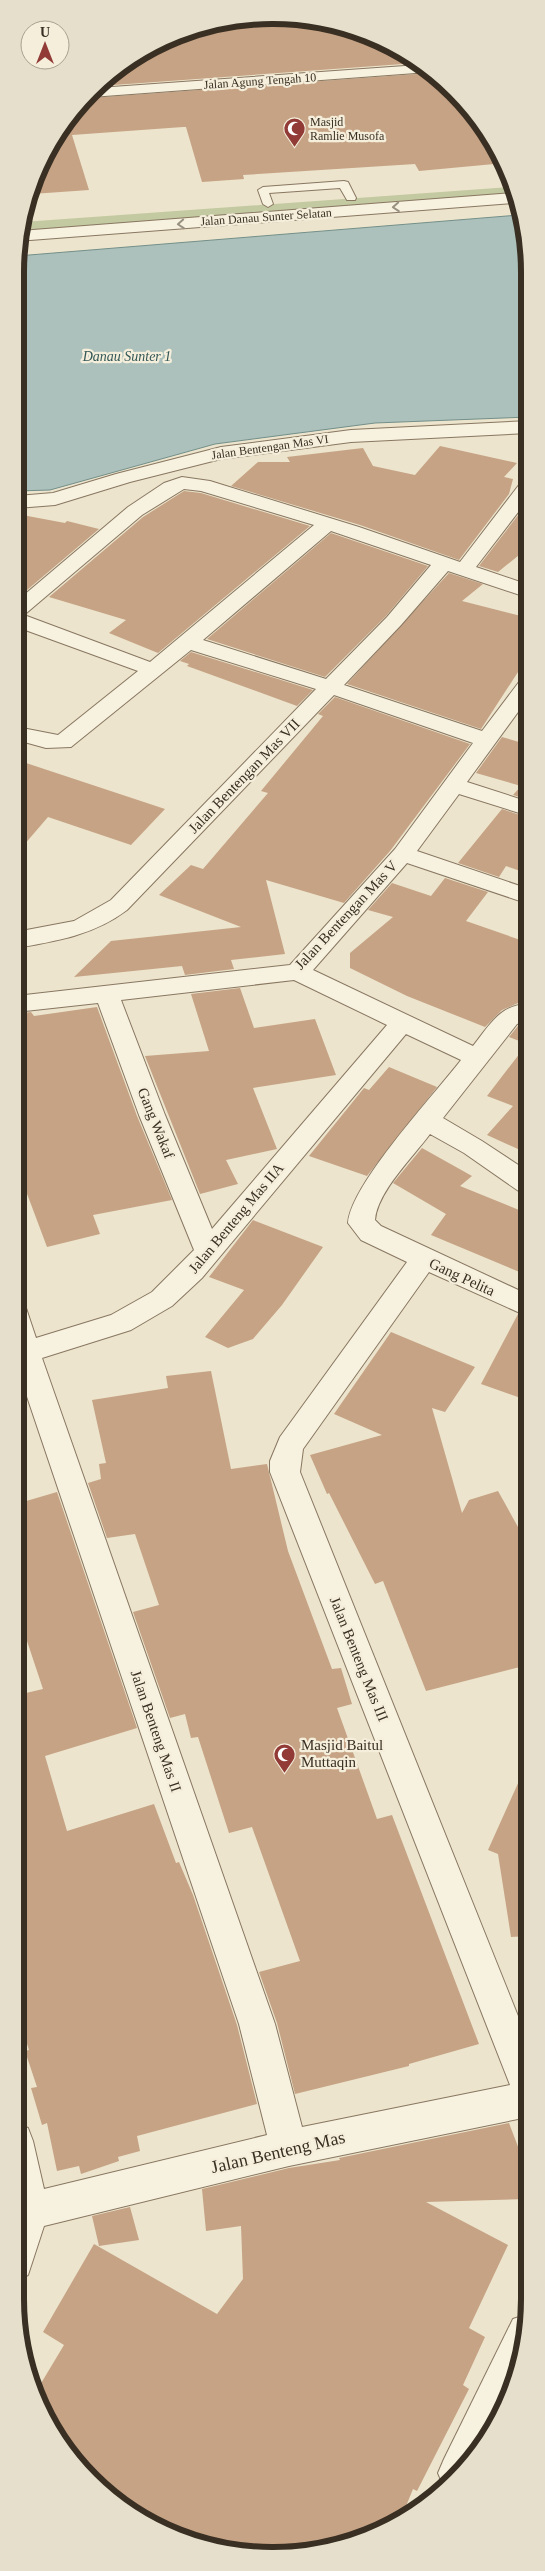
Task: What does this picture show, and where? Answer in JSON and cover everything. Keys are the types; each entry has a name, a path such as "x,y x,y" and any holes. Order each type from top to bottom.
{"street":[{"name":"Jalan Agung Tengah 10","path":"101,92 416,70"},
{"name":"Jalan Danau Sunter Selatan","path":"29,222 506,187"},
{"name":"Jalan Danau Sunter Selatan","path":"27,235 510,198"},
{"name":"Jalan Bentengan Mas VI","path":"24,501 56,499 123,478 221,453 351,436 521,427"},
{"path":"24,606 135,511 171,487 182,483 203,485 327,524 521,589"},
{"name":"Jalan Bentengan Mas VII","path":"24,938 86,926 101,919 113,910 394,622 454,567 521,494"},
{"path":"24,735 46,741 63,742 188,642 327,524"},
{"path":"24,623 151,670"},
{"path":"188,642 330,687 486,740"},
{"name":"Jalan Bentengan Mas V","path":"24,1003 297,972 403,854 521,693"},
{"path":"454,785 521,806"},
{"path":"403,854 521,894"},
{"path":"297,972 477,1058"},
{"name":"Gang Wakaf","path":"107,994 152,1115 208,1251"},
{"path":"521,1012 508,1018 427,1121 473,1147 521,1180"},
{"name":"Jalan Benteng Mas IIA","path":"26,1352 121,1323 162,1299 192,1271 403,1022"},
{"name":"Gang Pelita","path":"427,1121 377,1184 362,1212 361,1223 371,1233 521,1303"},
{"name":"Jalan Benteng Mas III","path":"424,1259 290,1445 285,1460 285,1472 521,2068"},
{"name":"Jalan Benteng Mas II","path":"24,1345 257,2024 289,2148"},
{"name":"Jalan Benteng Mas","path":"24,2212 289,2148 521,2100"},
{"path":"468,2452 513,2360"}],"green space":[{"path":"506,187 510,198 27,235 29,222"}],"water":[{"name":"Danau Sunter 1","path":"514,215 521,256 521,417 375,423 215,444 50,490 24,491 24,255"}],"building":[{"path":"256,24 289,24 337,32 383,49 407,64 108,85 162,49 208,32"},
{"path":"422,74 437,85 460,108 479,134 497,164 419,171 415,164 243,175 244,179 202,182 186,127 183,127 72,135 89,190 37,194 49,162 57,148 85,108 96,98"},
{"path":"440,446 517,463 504,477 513,479 509,494 459,560 360,525 231,486 258,462 290,462 287,457 363,448 373,466 415,475"},
{"path":"184,491 201,493 310,526 158,653 109,633 126,620 49,597 143,517"},
{"path":"521,511 521,553 498,572 479,566"},
{"path":"24,515 65,523 67,521 99,529 27,590 24,589"},
{"path":"331,533 428,566 386,616 325,677 207,639"},
{"path":"449,573 483,584 462,601 521,616 521,667 481,729 347,684"},
{"path":"191,652 313,690 297,706 187,666 189,664 180,661"},
{"path":"335,697 470,744 390,851 344,903 266,880 285,954 231,960 234,969 185,975 182,966 74,977 111,941 241,927 159,895 191,865 203,869 268,793 261,791 323,716 318,714"},
{"path":"502,737 521,743 521,786 476,773"},
{"path":"24,762 165,809 131,845 48,817 24,845"},
{"path":"521,786 521,798 513,795"},
{"path":"502,809 521,815 521,871 506,866 499,877 458,863"},
{"path":"445,878 488,892 466,921 521,940 521,1003 502,1010 485,1027 407,996 350,968 350,953 393,917 368,910 392,883 431,896"},
{"path":"240,988 254,1028 315,1019 336,1075 253,1088 277,1149 226,1160 238,1184 200,1194 145,1056 209,1051 191,994"},
{"path":"97,1007 137,1116 172,1200 93,1215 100,1234 47,1247 24,1186 24,1013 31,1012 34,1016"},
{"path":"521,1025 521,1042 509,1037"},
{"path":"521,1052 521,1150 487,1135 513,1106 487,1096"},
{"path":"389,1067 437,1087 367,1176 309,1156 364,1088 369,1090"},
{"path":"422,1148 472,1176 460,1186 521,1211 521,1273 431,1235 446,1214 393,1183"},
{"path":"253,1220 323,1247 282,1305 253,1339 228,1348 205,1337 244,1290 209,1277"},
{"path":"518,1314 521,1315 521,1398 481,1384"},
{"path":"391,1332 475,1367 445,1412 432,1408 462,1513 469,1500 498,1491 521,1532 521,1667 426,1691 383,1581 375,1584 329,1493 327,1494 310,1455 382,1435 334,1414"},
{"path":"211,1371 231,1469 267,1464 288,1551 332,1669 341,1668 352,1704 337,1708 377,1819 392,1815 479,2044 409,2064 409,2066 295,2094 277,2023 259,1972 300,1961 252,1827 229,1833 198,1737 191,1738 185,1714 170,1718 133,1612 159,1605 135,1534 107,1538 88,1483 101,1479 99,1464 106,1463 92,1400 168,1388 166,1376"},
{"path":"57,1492 137,1728 45,1756 67,1831 154,1804 176,1863 179,1862 193,1895 237,2025 257,2104 137,2136 140,2151 118,2157 119,2161 81,2174 79,2166 57,2171 47,2123 42,2125 31,2088 37,2087 25,2051 29,2050 24,2034 24,1687 26,1693 43,1689 24,1632 24,1502"},
{"path":"521,1777 521,1936 511,1937 498,1854 488,1850"},
{"path":"509,2123 521,2155 521,2199 426,2202 508,2245 469,2328 485,2337 463,2385 469,2389 417,2491 413,2489 405,2509 383,2522 337,2539 289,2547 256,2547 208,2539 162,2522 108,2486 85,2463 57,2423 40,2385 64,2345 43,2332 94,2244 217,2314 243,2279 241,2226 206,2231 202,2189 289,2168 340,2160 339,2158"},
{"path":"130,2207 139,2240 99,2246 92,2216"}],"place":[{"name":"Masjid Ramlie Musofa","path":"294,148"},
{"name":"Masjid Baitul Muttaqin","path":"285,1773"}]}
